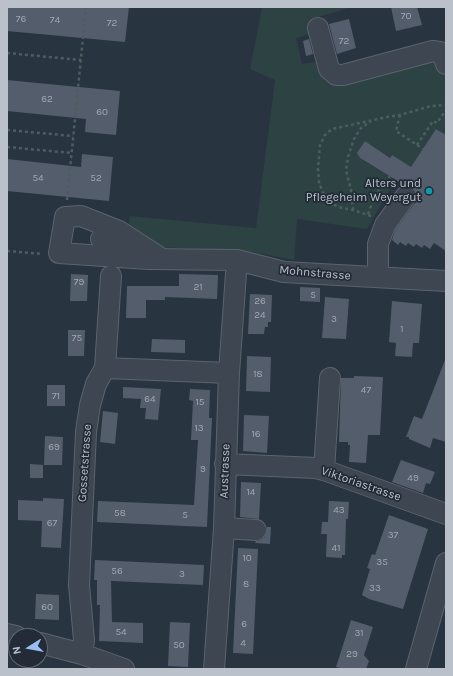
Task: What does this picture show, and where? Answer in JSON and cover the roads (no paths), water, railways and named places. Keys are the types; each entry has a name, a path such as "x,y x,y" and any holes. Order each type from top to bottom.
{"street":[{"path":"318,28 329,69 336,75 343,75 433,51 440,52 446,61"},
{"path":"378,277 371,243 406,196"},
{"name":"Mohnstrasse","path":"155,259 119,231 81,216 65,217 59,253 155,259 237,260 284,272 446,281"},
{"path":"101,239 155,259"},
{"name":"Austrasse","path":"214,669 224,528 229,373 236,273"},
{"name":"Gossetstrasse","path":"82,654 84,640 79,585 86,432 90,405 96,384 105,368 111,276"},
{"path":"105,368 229,373"},
{"path":"324,470 330,378"},
{"name":"Viktoriastrasse","path":"225,464 316,468 446,514"},
{"path":"224,528 256,530"},
{"path":"416,669 446,563"},
{"path":"48,645 82,654 102,665 124,669"}],"place":[{"name":"Alters und Pflegeheim Weyergut","path":"429,191"}]}
